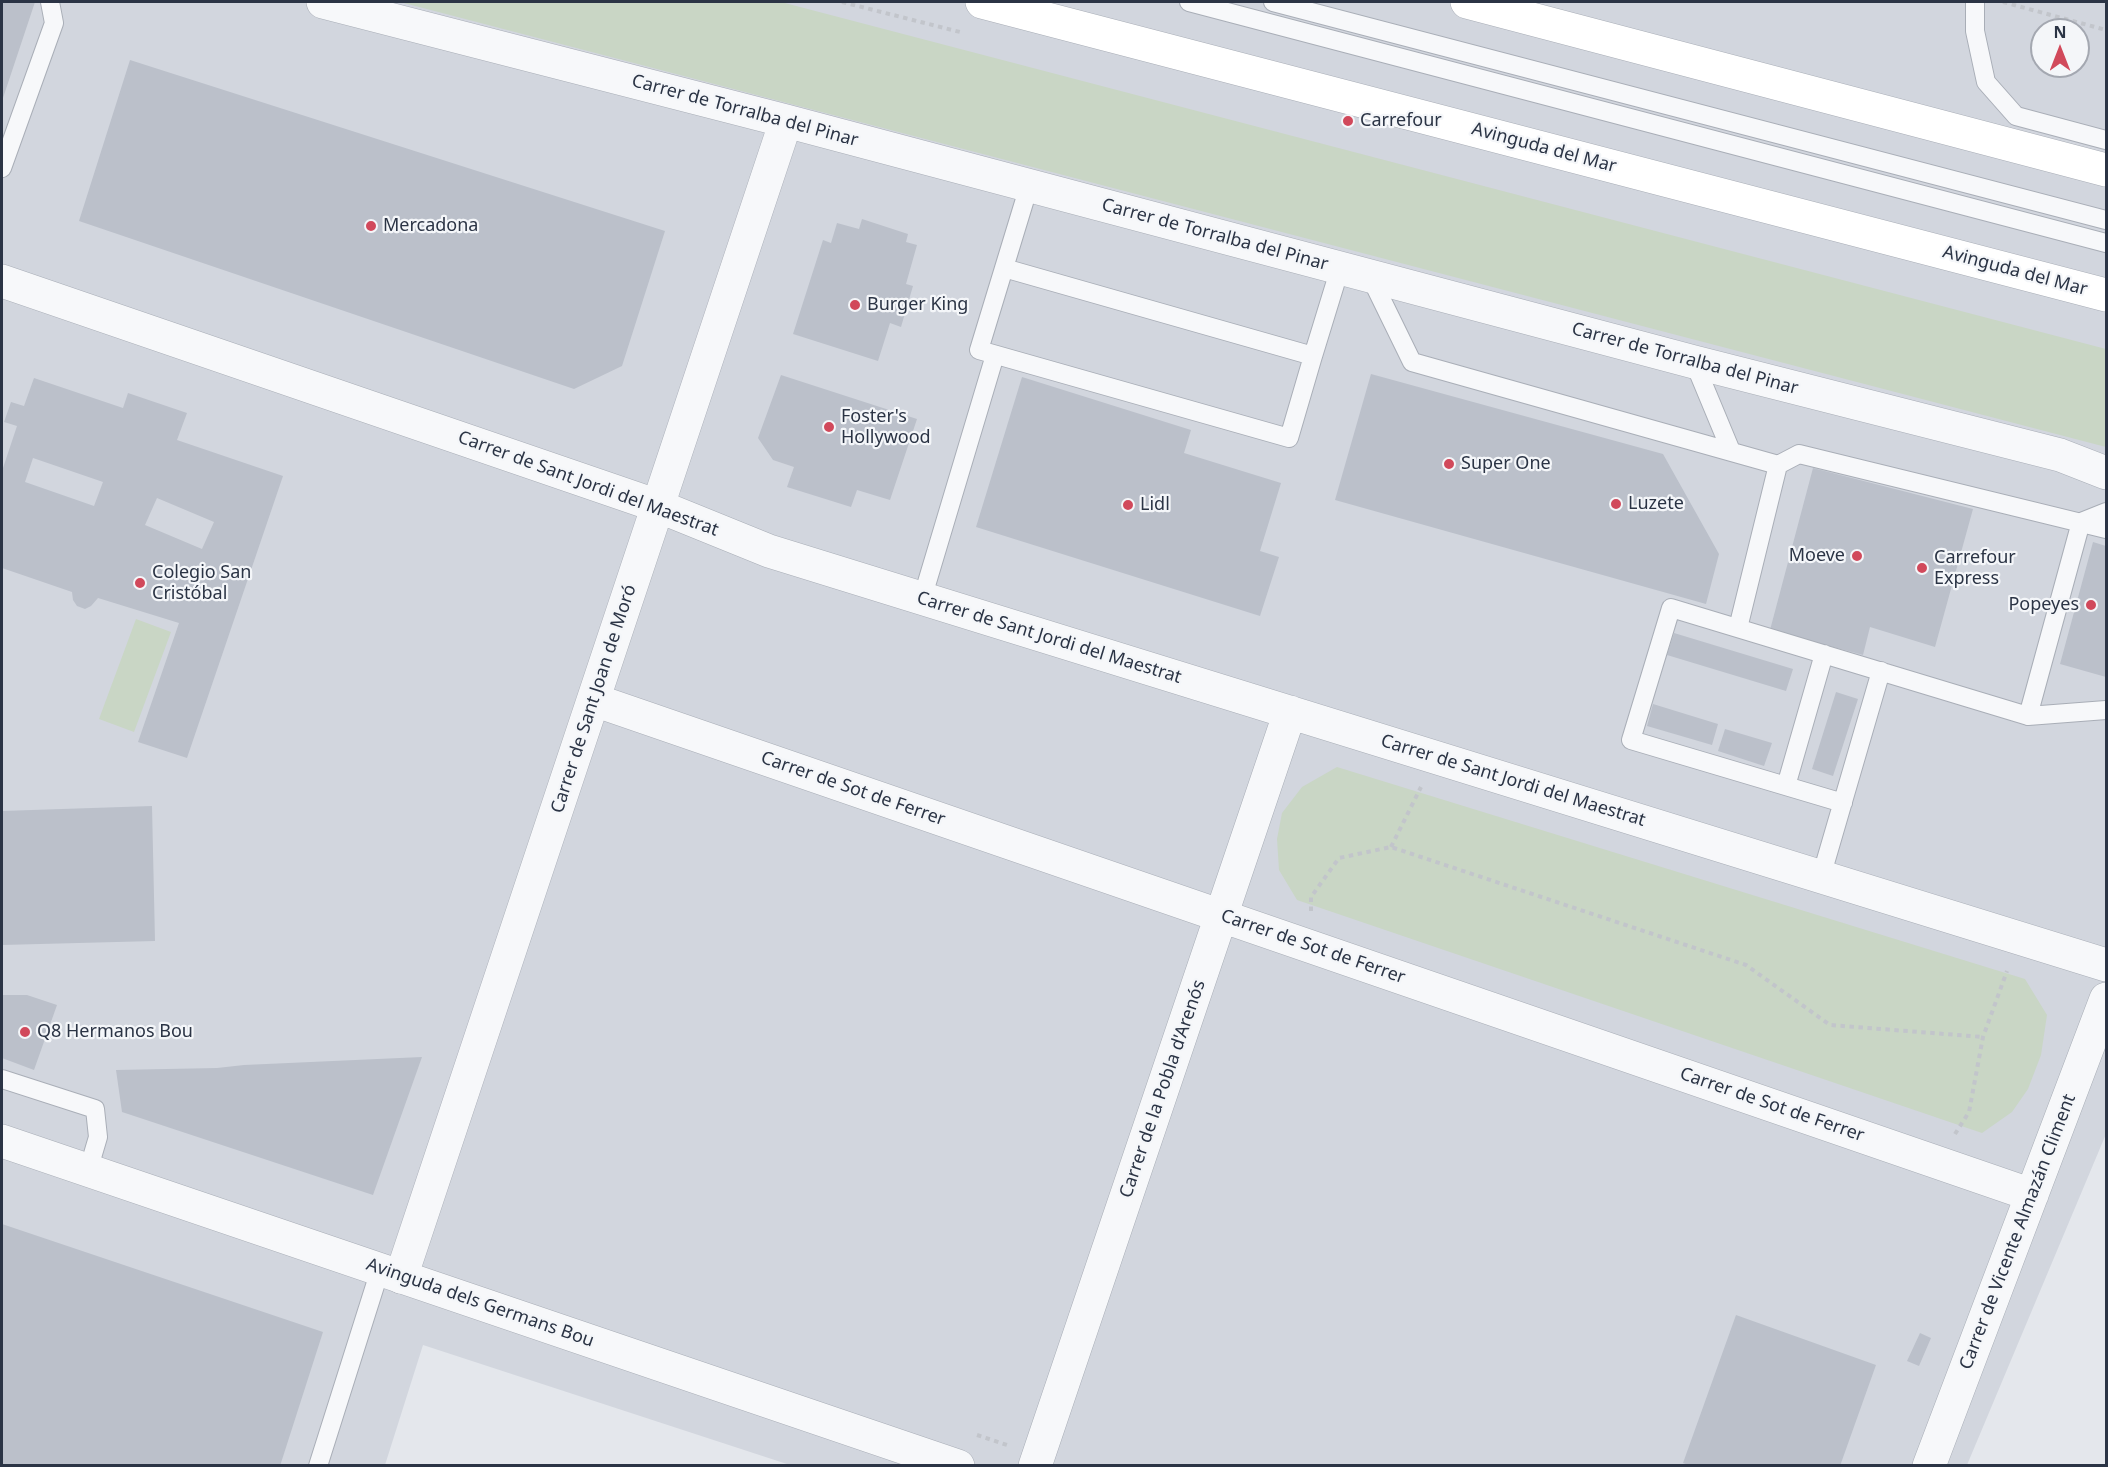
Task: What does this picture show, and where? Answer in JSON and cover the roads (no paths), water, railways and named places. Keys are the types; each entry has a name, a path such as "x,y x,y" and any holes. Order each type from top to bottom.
{"main road":[{"name":"Avinguda del Mar","path":"982,2 2106,295"},
{"path":"1467,2 2106,170"}],"street":[{"name":"Carrer de Torralba del Pinar","path":"323,2 1694,362 2060,455 2106,473"},
{"name":"Carrer de Sant Joan de Moró","path":"391,1273 594,700 786,122"},
{"name":"Carrer de Sant Jordi del Maestrat","path":"2,280 658,506 770,551 2106,965"},
{"name":"Carrer de Sot de Ferrer","path":"594,700 2032,1195"},
{"name":"Carrer de la Pobla d'Arenós","path":"1035,1466 1290,712"},
{"name":"Carrer de Vicente Almazán Climent","path":"1929,1466 2106,999"},
{"name":"Avinguda dels Germans Bou","path":"2,1141 958,1466"}],"lane":[{"path":"2,168 54,23 50,2"},
{"path":"1189,2 2106,243"},
{"path":"1273,2 2106,220"},
{"path":"1975,2 1975,31 1986,82 2016,116 2106,140"},
{"path":"922,599 987,352 1004,268 1029,186"},
{"path":"1004,268 1313,356"},
{"path":"987,352 1289,438 1313,356 1355,272"},
{"path":"1355,272 1412,362 1778,465 1799,454 2106,529"},
{"path":"1694,362 1731,451"},
{"path":"1738,628 1778,465"},
{"path":"2081,522 2106,512"},
{"path":"2028,716 2081,522"},
{"path":"1843,803 1631,740 1671,608 2028,716 2106,710"},
{"path":"1786,786 1824,654"},
{"path":"1821,877 1881,671"},
{"path":"2,1079 95,1109 98,1137 88,1171"},
{"path":"318,1466 391,1273"}],"place":[{"name":"Carrefour","path":"1348,121"},
{"name":"Mercadona","path":"371,226"},
{"name":"Burger King","path":"855,305"},
{"name":"Foster's Hollywood","path":"829,427"},
{"name":"Super One","path":"1449,464"},
{"name":"Luzete","path":"1616,504"},
{"name":"Lidl","path":"1128,505"},
{"name":"Moeve","path":"1857,556"},
{"name":"Carrefour Express","path":"1922,568"},
{"name":"Colegio San Cristóbal","path":"140,583"},
{"name":"Popeyes","path":"2091,605"},
{"name":"Q8 Hermanos Bou","path":"25,1032"}]}
